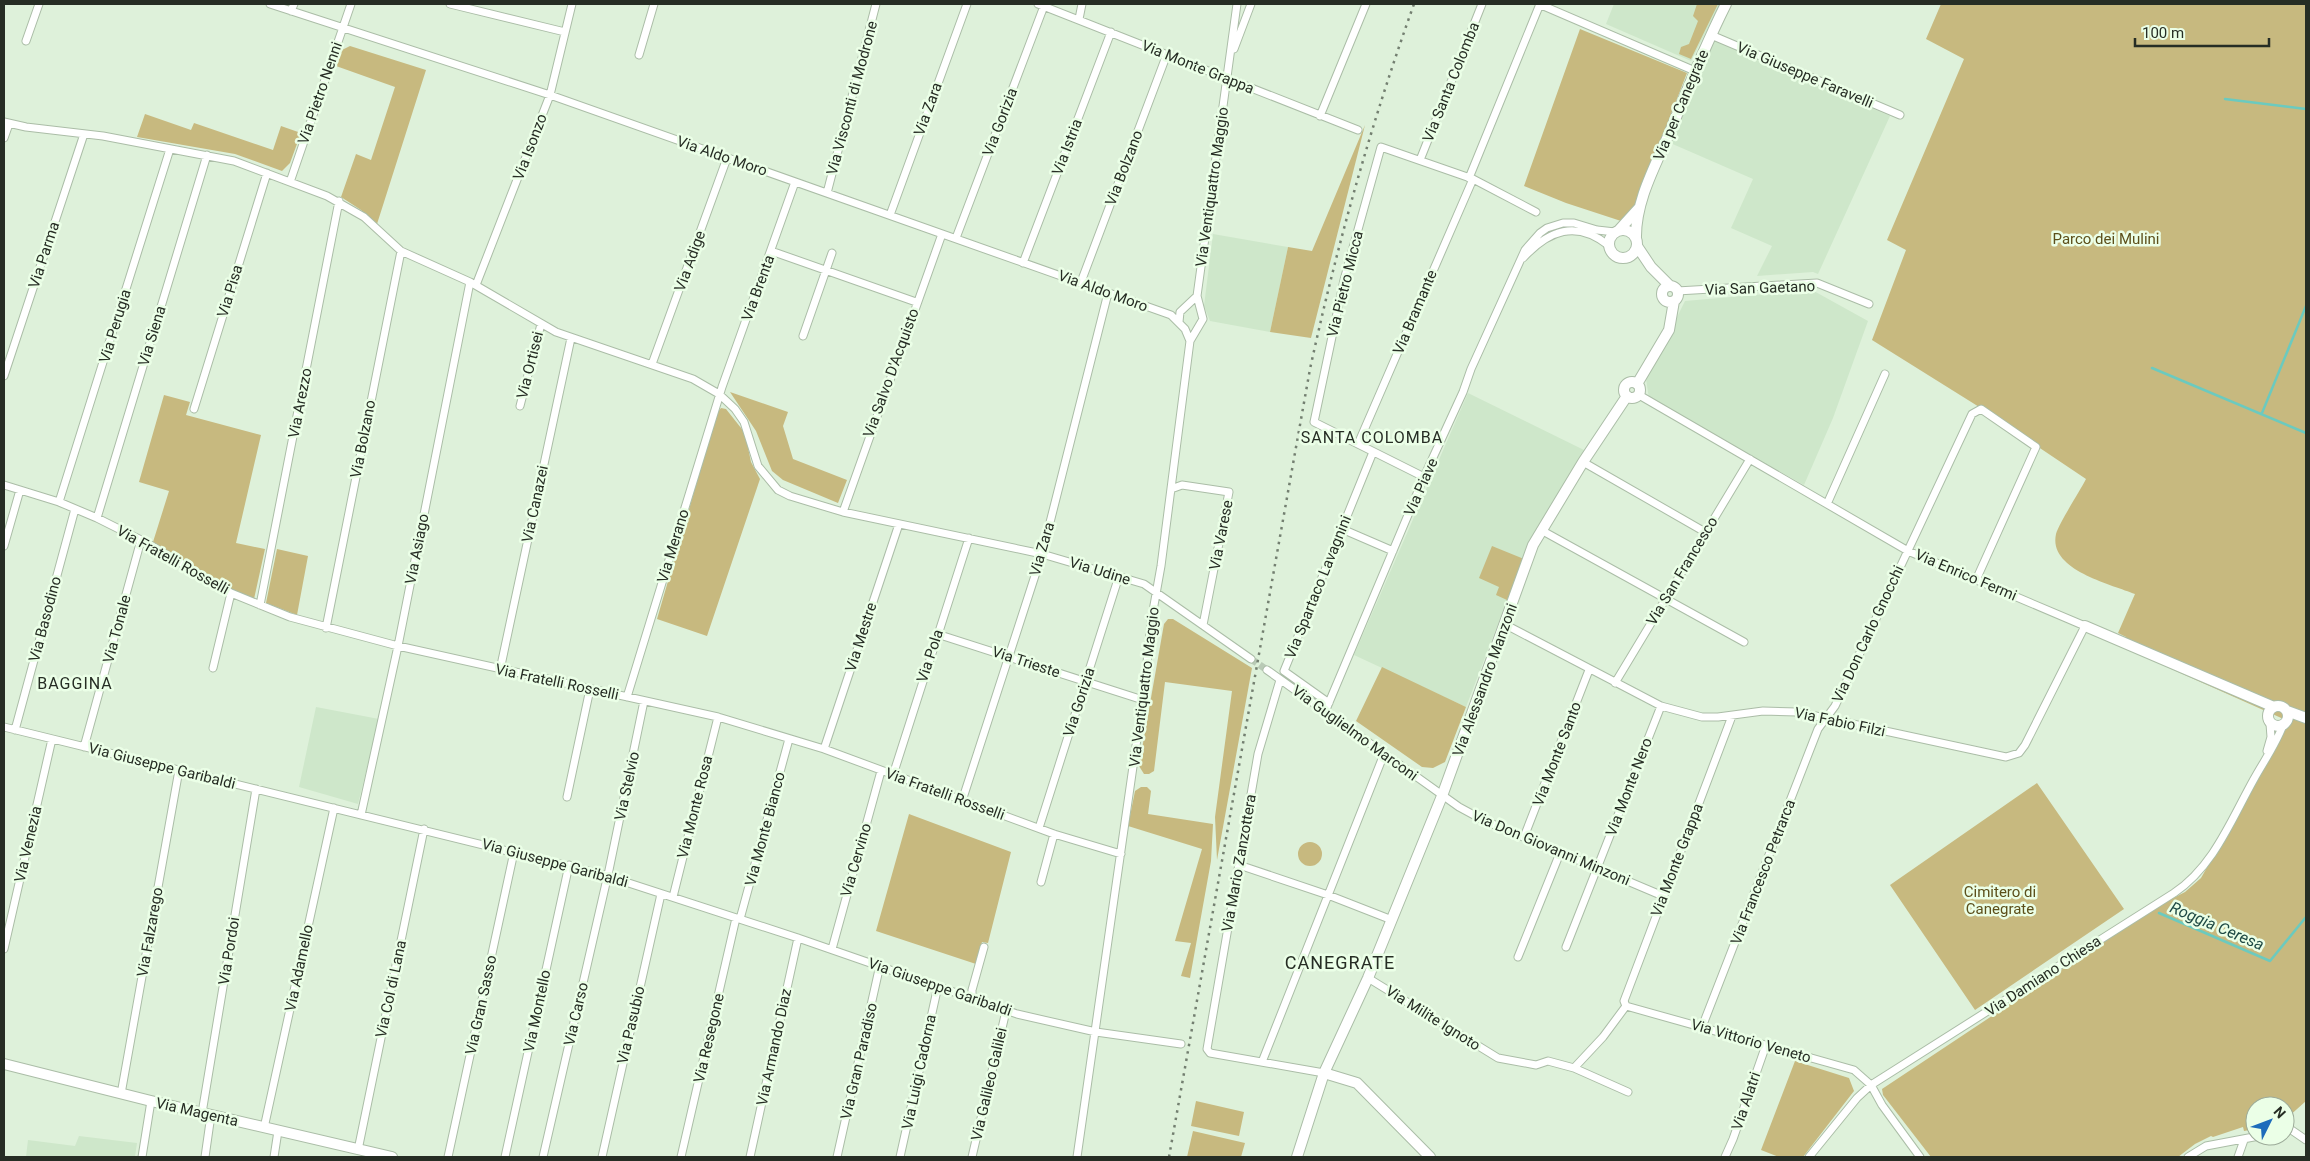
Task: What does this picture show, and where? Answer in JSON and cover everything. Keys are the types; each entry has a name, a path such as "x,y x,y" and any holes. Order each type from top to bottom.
{"street":[{"path":"26,41 39,4"},
{"name":"Via Aldo Moro","path":"270,4 550,95 1080,282 1171,315 1179,322"},
{"path":"291,12 294,4"},
{"name":"Via Pietro Nenni","path":"290,182 351,4"},
{"path":"450,4 565,32"},
{"name":"Via Isonzo","path":"473,284 550,95 572,4"},
{"path":"639,55 654,4"},
{"name":"Via Visconti di Modrone","path":"827,193 876,4"},
{"name":"Via Zara","path":"890,215 967,4"},
{"path":"1079,19 1082,4"},
{"path":"1227,78 1237,4"},
{"path":"1227,78 1230,74 1235,44 1252,4"},
{"path":"1320,116 1366,4"},
{"name":"Via Santa Colomba","path":"1420,160 1482,4"},
{"path":"1539,4 1695,71"},
{"name":"Via Bramante","path":"1358,444 1471,178 1539,4"},
{"name":"Via per Canegrate","path":"1636,243 1636,224 1640,207 1710,35 1726,4"},
{"name":"Via Monte Grappa","path":"1041,5 1358,130"},
{"name":"Via Gorizia","path":"956,238 1041,5"},
{"name":"Via Istria","path":"1023,263 1111,32"},
{"name":"Via Giuseppe Faravelli","path":"1710,35 1900,116"},
{"name":"Via Bolzano","path":"1080,282 1167,54"},
{"name":"Via Ventiquattro Maggio","path":"1077,1157 1143,700 1190,341 1203,319 1196,296 1227,78"},
{"path":"4,138 6,123"},
{"name":"Via Udine","path":"6,123 84,134 234,161 339,201 364,217 401,251 473,284 540,324 571,338 692,379 719,394 736,409 744,422 758,466 778,490 790,496 843,512 1042,554 1144,584 1156,592"},
{"name":"Via Parma","path":"4,376 84,134"},
{"name":"Via Pietro Micca","path":"1358,444 1314,422 1344,280 1381,147 1420,160"},
{"name":"Via Perugia","path":"59,502 170,149"},
{"name":"Via Siena","path":"97,518 207,155"},
{"name":"Via Adige","path":"652,364 727,158"},
{"path":"1420,160 1471,178 1536,212"},
{"name":"Via Pisa","path":"194,409 267,174"},
{"name":"Via Brenta","path":"719,394 772,251 795,182"},
{"name":"Via Arezzo","path":"260,605 339,201"},
{"name":"Via per Canegrate","path":"1617,231 1640,207"},
{"name":"Via Piave","path":"1325,712 1424,478 1518,264 1531,241 1554,225 1574,223 1597,230 1617,231"},
{"name":"Via Piave","path":"1518,264 1535,246 1557,232 1576,230 1586,232 1608,245"},
{"path":"1636,243 1634,254 1629,258 1622,259 1614,256 1608,245 1610,237 1617,231 1628,231 1636,243 1650,267 1670,294"},
{"name":"Via Salvo D'Acquisto","path":"843,512 916,302 942,234"},
{"name":"Via Bolzano","path":"326,628 401,251"},
{"path":"772,251 916,302"},
{"path":"803,336 832,253"},
{"path":"1629,258 1650,267"},
{"name":"Via San Gaetano","path":"1670,294 1817,283 1869,304"},
{"name":"Via Asiago","path":"361,815 473,284"},
{"name":"Via Zara","path":"962,801 1042,554 1108,293"},
{"name":"Via Alessandro Manzoni","path":"1297,1157 1324,1073 1368,978 1442,796 1506,625 1533,546 1583,462 1627,396 1624,390 1626,385 1630,382 1637,384 1669,330 1670,294"},
{"path":"1171,315 1180,312 1196,296"},
{"path":"1187,306 1197,308 1202,313"},
{"path":"1180,312 1179,322 1185,329 1190,341"},
{"name":"Via Ortisei","path":"520,406 540,324"},
{"path":"1185,329 1192,330 1198,328"},
{"name":"Via Canazei","path":"500,670 571,338"},
{"path":"1827,504 1885,374"},
{"path":"1627,396 1632,398 1639,395 1640,388 1637,384"},
{"name":"Via Merano","path":"627,697 719,394"},
{"name":"Via Enrico Fermi","path":"1639,395 1908,550 2274,707"},
{"name":"Via Don Carlo Gnocchi","path":"1827,718 1835,706 1972,414 1977,409 1984,410 2036,447 1976,580"},
{"path":"1358,444 1424,478"},
{"name":"Via Spartaco Lavagnini","path":"1329,703 1284,671 1373,452"},
{"name":"Via San Francesco","path":"1615,683 1750,459"},
{"path":"1583,462 1706,532"},
{"name":"Via Varese","path":"1172,479 1182,486"},
{"name":"Via Fratelli Rosselli","path":"4,485 59,502 97,518 142,540 232,593 290,617 326,628 500,670 718,717 824,750 1054,834 1121,854"},
{"name":"Via Varese","path":"1170,489 1182,486 1229,492 1203,625"},
{"path":"4,546 20,490"},
{"name":"Via Basodino","path":"16,730 75,509"},
{"name":"Via Mestre","path":"824,750 898,524"},
{"path":"1342,530 1393,551"},
{"path":"1541,530 1744,642"},
{"name":"Via Pola","path":"893,774 969,538"},
{"name":"Via Tonale","path":"84,747 142,540"},
{"name":"Via Gorizia","path":"1040,828 1119,576"},
{"path":"1156,592 1251,659"},
{"path":"212,668 232,593"},
{"name":"Via Fabio Filzi","path":"1506,625 1661,706 1702,717 1732,716 1763,711 1785,711 1827,718 2006,757 2015,755 2025,745 2085,626"},
{"name":"Via Trieste","path":"937,634 1143,700"},
{"name":"Via Guglielmo Marconi","path":"1267,670 1442,796"},
{"name":"Via Monte Santo","path":"1524,837 1589,670"},
{"name":"Via Mario Zanzottera","path":"1262,1062 1210,1053 1207,1049 1258,754 1280,680"},
{"path":"567,797 590,689"},
{"path":"2238,690 2251,699 2276,727 2286,719 2306,719"},
{"name":"Via Stelvio","path":"609,873 644,701"},
{"name":"Via Monte Nero","path":"1566,947 1661,706"},
{"path":"2269,720 2269,711 2274,707 2280,706 2286,719"},
{"name":"Via Monte Grappa","path":"1626,1006 1624,1001 1732,716"},
{"name":"Via Monte Rosa","path":"673,897 718,717"},
{"name":"Via Francesco Petrarca","path":"1702,1027 1818,729 1827,718"},
{"name":"Via Damiano Chiesa","path":"1809,1157 1857,1098 1871,1085 2187,885 2212,856 2275,743 2286,719"},
{"name":"Via Damiano Chiesa","path":"2255,776 2270,744 2269,720"},
{"name":"Via Giuseppe Garibaldi","path":"4,727 514,852 609,873 661,894 880,965 1006,1011 1096,1032 1181,1044"},
{"name":"Via Venezia","path":"4,949 52,739"},
{"name":"Via Monte Bianco","path":"738,918 789,739"},
{"path":"1384,754 1262,1062 1324,1073 1356,1083 1430,1157"},
{"name":"Via Falzarego","path":"122,1094 179,770"},
{"name":"Via Cervino","path":"832,949 881,771"},
{"name":"Via Pordoi","path":"205,1157 207,1114 256,789"},
{"name":"Via Don Giovanni Minzoni","path":"1442,796 1483,820 1663,896"},
{"name":"Via Adamello","path":"264,1128 334,808"},
{"name":"Via Col di Lana","path":"358,1150 424,829"},
{"path":"1041,882 1054,834"},
{"name":"Via Gran Sasso","path":"448,1157 514,852"},
{"path":"1518,957 1560,852"},
{"name":"Via Montello","path":"505,1157 568,865"},
{"path":"1239,865 1328,895 1392,920"},
{"name":"Via Carso","path":"543,1157 609,873"},
{"name":"Via Pasubio","path":"602,1157 661,894"},
{"name":"Via Resegone","path":"681,1157 738,918"},
{"name":"Via Armando Diaz","path":"750,1157 798,938"},
{"path":"972,999 972,990 984,947"},
{"name":"Via Gran Paradiso","path":"837,1157 880,965"},
{"name":"Via Milite Ignoto","path":"1368,978 1498,1058 1536,1065 1548,1061 1574,1068"},
{"name":"Via Luigi Cadorna","path":"900,1157 938,986"},
{"path":"1626,1006 1603,1037 1574,1068 1628,1092"},
{"name":"Via Vittorio Veneto","path":"1626,1006 1854,1070 1871,1085"},
{"name":"Via Galileo Galilei","path":"972,1157 1006,1011"},
{"name":"Via Alatri","path":"1725,1157 1766,1045"},
{"name":"Via Magenta","path":"4,1064 358,1150 370,1155 387,1157"},
{"path":"1871,1085 1882,1105 1920,1157"},
{"path":"142,1157 152,1101"},
{"path":"274,1157 278,1131"},
{"path":"2295,1132 2306,1140"},
{"path":"2188,1157 2206,1146 2244,1140 2238,1157"}],"shaded area":[{"path":"1614,4 1720,4 1691,61 1606,24"},
{"path":"1712,38 1890,116 1818,274 1813,272 1757,276 1772,246 1731,228 1753,179 1668,142"},
{"path":"1213,234 1288,247 1270,332 1210,321 1204,306"},
{"path":"1812,290 1868,321 1833,418 1804,485 1649,399 1646,379 1685,301"},
{"path":"1468,393 1584,450 1529,543 1466,707 1354,655"},
{"path":"316,707 379,719 358,804 299,787"},
{"path":"79,1136 137,1143 135,1157 26,1157 28,1140 75,1146"}],"green space":[{"path":"1697,4 1718,4 1691,59 1679,54 1681,47 1689,44 1698,21 1693,16"},
{"name":"Parco dei Mulini","path":"1941,4 2306,4 2306,1101 2295,1111 2295,1096 2245,1096 2245,1131 2243,1127 2213,1137 2211,1136 2195,1144 2178,1157 1931,1157 1883,1095 1882,1089 2156,907 2185,892 2201,878 2290,722 2122,647 2126,637 2118,633 2135,594 2084,574 2071,566 2056,547 2058,529 2086,479 1976,405 1872,340 1906,250 1887,240 1964,59 1926,39"},
{"path":"1580,29 1687,73 1635,207 1621,221 1566,203 1524,186"},
{"path":"350,46 426,70 377,224 361,210 341,197 356,154 371,160 395,87 336,66 342,50"},
{"path":"145,114 191,130 194,123 273,150 281,126 301,133 290,163 282,171 235,154 137,137"},
{"path":"1365,125 1311,338 1270,332 1288,247 1312,251"},
{"path":"730,392 788,412 783,426 793,459 847,480 838,503 783,480 772,471 756,431"},
{"path":"164,395 190,402 186,415 261,435 236,543 265,549 254,599 231,589 153,542 169,491 139,482"},
{"path":"721,408 726,409 745,433 751,462 760,479 707,636 657,619 717,413"},
{"path":"1492,546 1524,559 1507,600 1496,595 1499,587 1479,578"},
{"path":"277,549 308,556 297,615 266,603"},
{"path":"1168,619 1173,619 1252,668 1217,860 1215,817 1232,691 1165,682 1154,771 1144,774 1139,766 1164,624"},
{"path":"1382,667 1466,707 1445,762 1433,768 1422,767 1356,721"},
{"name":"Cimitero di Canegrate","path":"2037,783 2124,909 1975,1010 1890,885"},
{"path":"1141,787 1147,787 1151,791 1148,814 1213,824 1211,861 1190,978 1181,976 1191,943 1175,941 1202,849 1128,826 1135,791"},
{"path":"909,814 1011,852 988,943 982,942 976,964 876,931"},
{"path":"1310,842 1315,843 1321,849 1321,859 1315,865 1310,866 1305,865 1299,859 1298,854 1299,849 1305,843"},
{"path":"1795,1061 1849,1078 1854,1091 1803,1157 1779,1157 1761,1150"},
{"path":"1196,1101 1244,1112 1239,1136 1191,1126"},
{"path":"1193,1131 1245,1143 1241,1157 1187,1157"}],"waterway":[{"path":"2225,99 2306,109"},
{"path":"2262,413 2306,306"},
{"path":"2152,368 2306,433"},
{"name":"Roggia Ceresa","path":"2159,913 2270,961 2306,917"}],"tunnel":[{"path":"1251,659 1267,670"}],"railway":[{"path":"1169,1157 1310,369 1356,185 1383,94 1414,4"}],"district":[{"name":"SANTA COLOMBA","path":"1372,437"},
{"name":"BAGGINA","path":"75,683"},
{"name":"CANEGRATE","path":"1340,962"}]}
